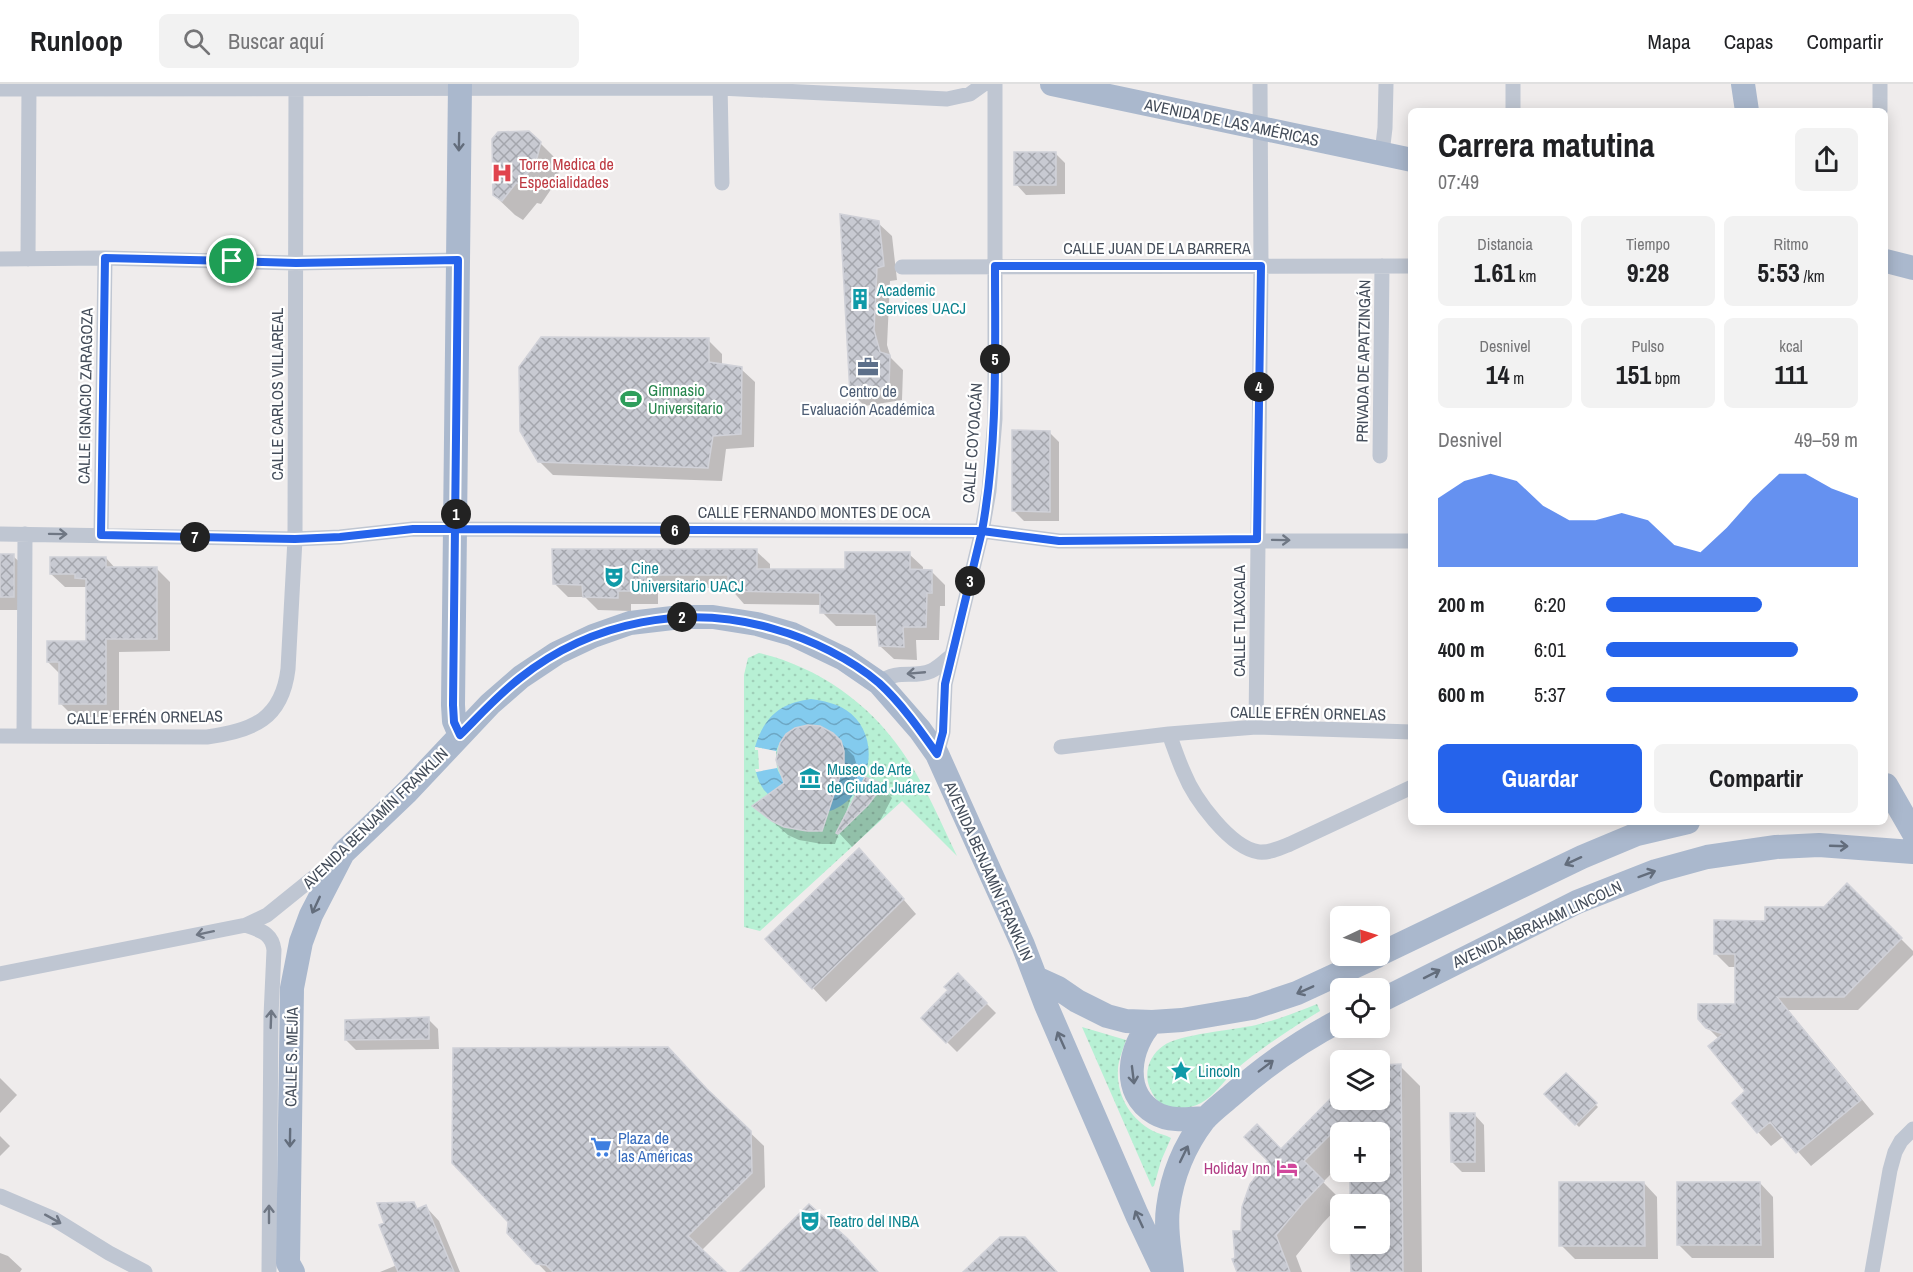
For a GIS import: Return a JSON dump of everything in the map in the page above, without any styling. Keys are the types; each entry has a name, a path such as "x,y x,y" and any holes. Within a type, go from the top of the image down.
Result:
{"main road":[{"name":"AVENIDA DE LAS AMÉRICAS","path":"1052,84 1408,159"},
{"path":"1743,84 1747,108"},
{"path":"460,86 453,705 454,722 460,735"},
{"path":"1888,262 1913,268"},
{"name":"AVENIDA BENJAMÍN FRANKLIN","path":"343,853 407,792 490,704 521,677 557,653 593,636 630,623 681,617 726,618 792,634 844,659 879,683 920,730 937,754 1023,945 1046,1005 1164,1272"},
{"path":"1888,789 1913,832"},
{"path":"1390,949 1582,857 1637,834 1675,825"},
{"name":"AVENIDA ABRAHAM LINCOLN","path":"1390,996 1577,902 1656,871 1707,857 1776,848 1819,845 1913,852"},
{"name":"CALLE S. MEJÍA","path":"284,1270 292,988 301,942 311,915 343,853"},
{"path":"1036,978 1059,988 1077,1001 1107,1016 1126,1021 1152,1022 1220,1014 1273,1002 1355,966"},
{"path":"1152,1022 1142,1033 1132,1060 1132,1077 1137,1095 1144,1105 1168,1118 1181,1120 1206,1118"},
{"path":"1172,1272 1167,1210 1172,1184 1188,1145 1206,1118 1264,1067 1310,1036 1330,1026"}],"street":[{"path":"0,89 29,87 720,86 947,99 970,94 984,84"},
{"name":"CALLE COYOACÁN","path":"937,754 943,732 945,684 982,531 989,491 995,419 995,84"},
{"name":"CALLE TLAXCALA","path":"1256,727 1261,266 1260,84"},
{"path":"1382,153 1386,84"},
{"path":"1513,84 1513,108"},
{"path":"1880,84 1880,108"},
{"path":"720,86 722,183"},
{"path":"28,259 29,87"},
{"name":"CALLE CARLOS VILLAREAL","path":"279,702 286,687 288,669 295,539 296,87"},
{"path":"0,259 105,258 296,263 458,260"},
{"name":"CALLE IGNACIO ZARAGOZA","path":"101,535 105,258"},
{"name":"PRIVADA DE APATZINGÁN","path":"1380,456 1382,266"},
{"name":"CALLE JUAN DE LA BARRERA","path":"902,267 1408,266"},
{"name":"CALLE FERNANDO MONTES DE OCA","path":"0,534 295,539 340,537 413,529 982,531 1059,541 1257,539 1408,541"},
{"path":"24,736 25,534"},
{"path":"879,683 891,675 925,673 933,670 951,656"},
{"name":"CALLE EFRÉN ORNELAS","path":"0,736 207,737 233,734 261,722 279,702"},
{"name":"CALLE EFRÉN ORNELAS","path":"1061,747 1169,734 1256,727 1408,732"},
{"path":"1169,734 1184,775 1198,798 1234,840 1245,848 1259,852 1271,851 1290,844 1408,789"},
{"name":"AVENIDA BENJAMÍN FRANKLIN","path":"0,974 246,925 273,911 343,853"},
{"path":"246,925 267,934 273,942 274,950 271,1016 284,1270"},
{"path":"1872,1272 1895,1152 1901,1141 1913,1130"},
{"path":"0,1196 54,1219 108,1253 146,1272"},
{"path":"108,1253 120,1272"}],"green space":[{"path":"759,653 801,667 820,677 839,688 873,716 901,750 917,775 957,856 902,801 760,931 744,927 744,675 748,658"},
{"path":"1317,1004 1320,1011 1255,1054 1201,1103 1184,1108 1166,1106 1157,1100 1152,1092 1147,1075 1149,1064 1163,1046 1194,1035 1264,1023"},
{"path":"1082,1027 1126,1040 1118,1068 1122,1097 1131,1113 1145,1126 1171,1138 1152,1187"}],"water":[{"path":"811,699 846,710 856,718 867,739 868,763 860,785 851,798 834,810 815,811 787,803 770,795 758,780 756,772 762,771 762,748 755,747 763,727 782,708","holes":["808,725 834,734 839,740 844,755 841,774 790,786 777,768 775,758 781,741 797,729"]}],"pier":[{"path":"755,747 776,751 777,768 756,772 755,769 759,769 758,750 755,750"}],"building":[{"path":"529,131 541,142 536,162 520,184 516,183 502,201 493,195 492,139 498,132"},
{"path":"1014,152 1056,152 1056,185 1014,185"},
{"name":"Academic Services UACJ","path":"840,214 879,221 884,266 877,268 874,330 880,352 890,355 889,386 850,394"},
{"name":"Gimnasio Universitario","path":"541,337 709,338 709,362 742,367 741,434 713,436 708,468 538,462 520,431 519,367"},
{"path":"1012,430 1050,431 1050,512 1012,511"},
{"path":"552,549 757,549 757,569 845,569 845,552 910,552 910,569 932,570 932,593 927,593 926,627 903,627 904,647 879,646 876,614 820,613 820,593 728,591 728,575 645,575 645,591 618,591 618,598 583,597 582,585 553,584"},
{"path":"0,554 14,554 14,597 0,597"},
{"path":"50,557 106,557 106,567 157,567 157,639 106,639 106,704 59,704 59,662 47,662 47,641 86,641 86,579 75,578 75,574 50,574"},
{"name":"Museo de Arte de Ciudad Juárez","path":"808,725 820,726 833,733 841,741 844,751 844,764 822,831 784,827 752,806 784,783 776,760 780,743 786,734 795,728"},
{"path":"865,777 880,783 875,796 838,834 836,833"},
{"path":"859,848 904,899 812,989 765,939"},
{"path":"1847,883 1902,938 1844,997 1777,997 1861,1100 1796,1153 1770,1122 1757,1133 1732,1103 1745,1091 1708,1046 1723,1034 1706,1028 1698,1019 1698,1004 1735,1004 1735,954 1714,954 1714,920 1765,921 1765,907 1824,907"},
{"path":"958,973 987,1003 946,1043 921,1018 948,990 944,987"},
{"path":"429,1017 429,1039 345,1040 345,1020"},
{"name":"Plaza de las Américas","path":"668,1047 751,1131 752,1173 688,1236 726,1272 553,1272 546,1265 536,1264 507,1233 508,1222 452,1163 453,1048"},
{"name":"Holiday Inn","path":"1401,1064 1403,1272 1351,1272 1350,1254 1390,1254 1390,1194 1350,1194 1350,1182 1390,1182 1390,1122 1330,1122 1330,1135 1304,1161 1324,1181 1276,1235 1290,1272 1237,1272 1232,1259 1235,1258 1233,1231 1241,1231 1242,1207 1250,1184 1268,1161 1244,1137 1257,1124 1281,1149 1330,1099 1330,1110 1390,1110 1390,1065"},
{"path":"1566,1073 1597,1103 1575,1125 1544,1094"},
{"path":"1450,1113 1475,1113 1475,1162 1451,1162"},
{"path":"1559,1182 1644,1182 1645,1246 1559,1246"},
{"path":"1677,1182 1760,1182 1761,1245 1677,1245"},
{"path":"414,1202 417,1209 426,1205 454,1272 398,1272 379,1225 384,1223 377,1203"},
{"name":"Teatro del INBA","path":"809,1204 848,1239 878,1272 740,1272"},
{"path":"1000,1237 1025,1237 1057,1272 963,1272"}],"place":[{"name":"Torre Medica de Especialidades","path":"502,173"},
{"name":"Academic Services UACJ","path":"860,299"},
{"name":"Centro de Evaluación Académica","path":"868,367"},
{"name":"Gimnasio Universitario","path":"631,399"},
{"name":"Cine Universitario UACJ","path":"614,577"},
{"name":"Museo de Arte de Ciudad Juárez","path":"810,778"},
{"name":"Lincoln","path":"1181,1071"},
{"name":"Plaza de las Américas","path":"601,1147"},
{"name":"Holiday Inn","path":"1287,1168"},
{"name":"Teatro del INBA","path":"810,1221"}],"route":[{"path":"232,261 105,258 101,535 295,539 340,537 413,529 456,529 982,531 989,491 995,419 995,266 1261,266 1257,539 1059,541 982,531 945,684 943,732 937,754 920,730 879,683 844,659 792,634 758,624 713,617 681,617 630,623 593,636 557,653 521,677 460,735 454,722 453,705 456,529 458,260 296,263 232,261"}]}
